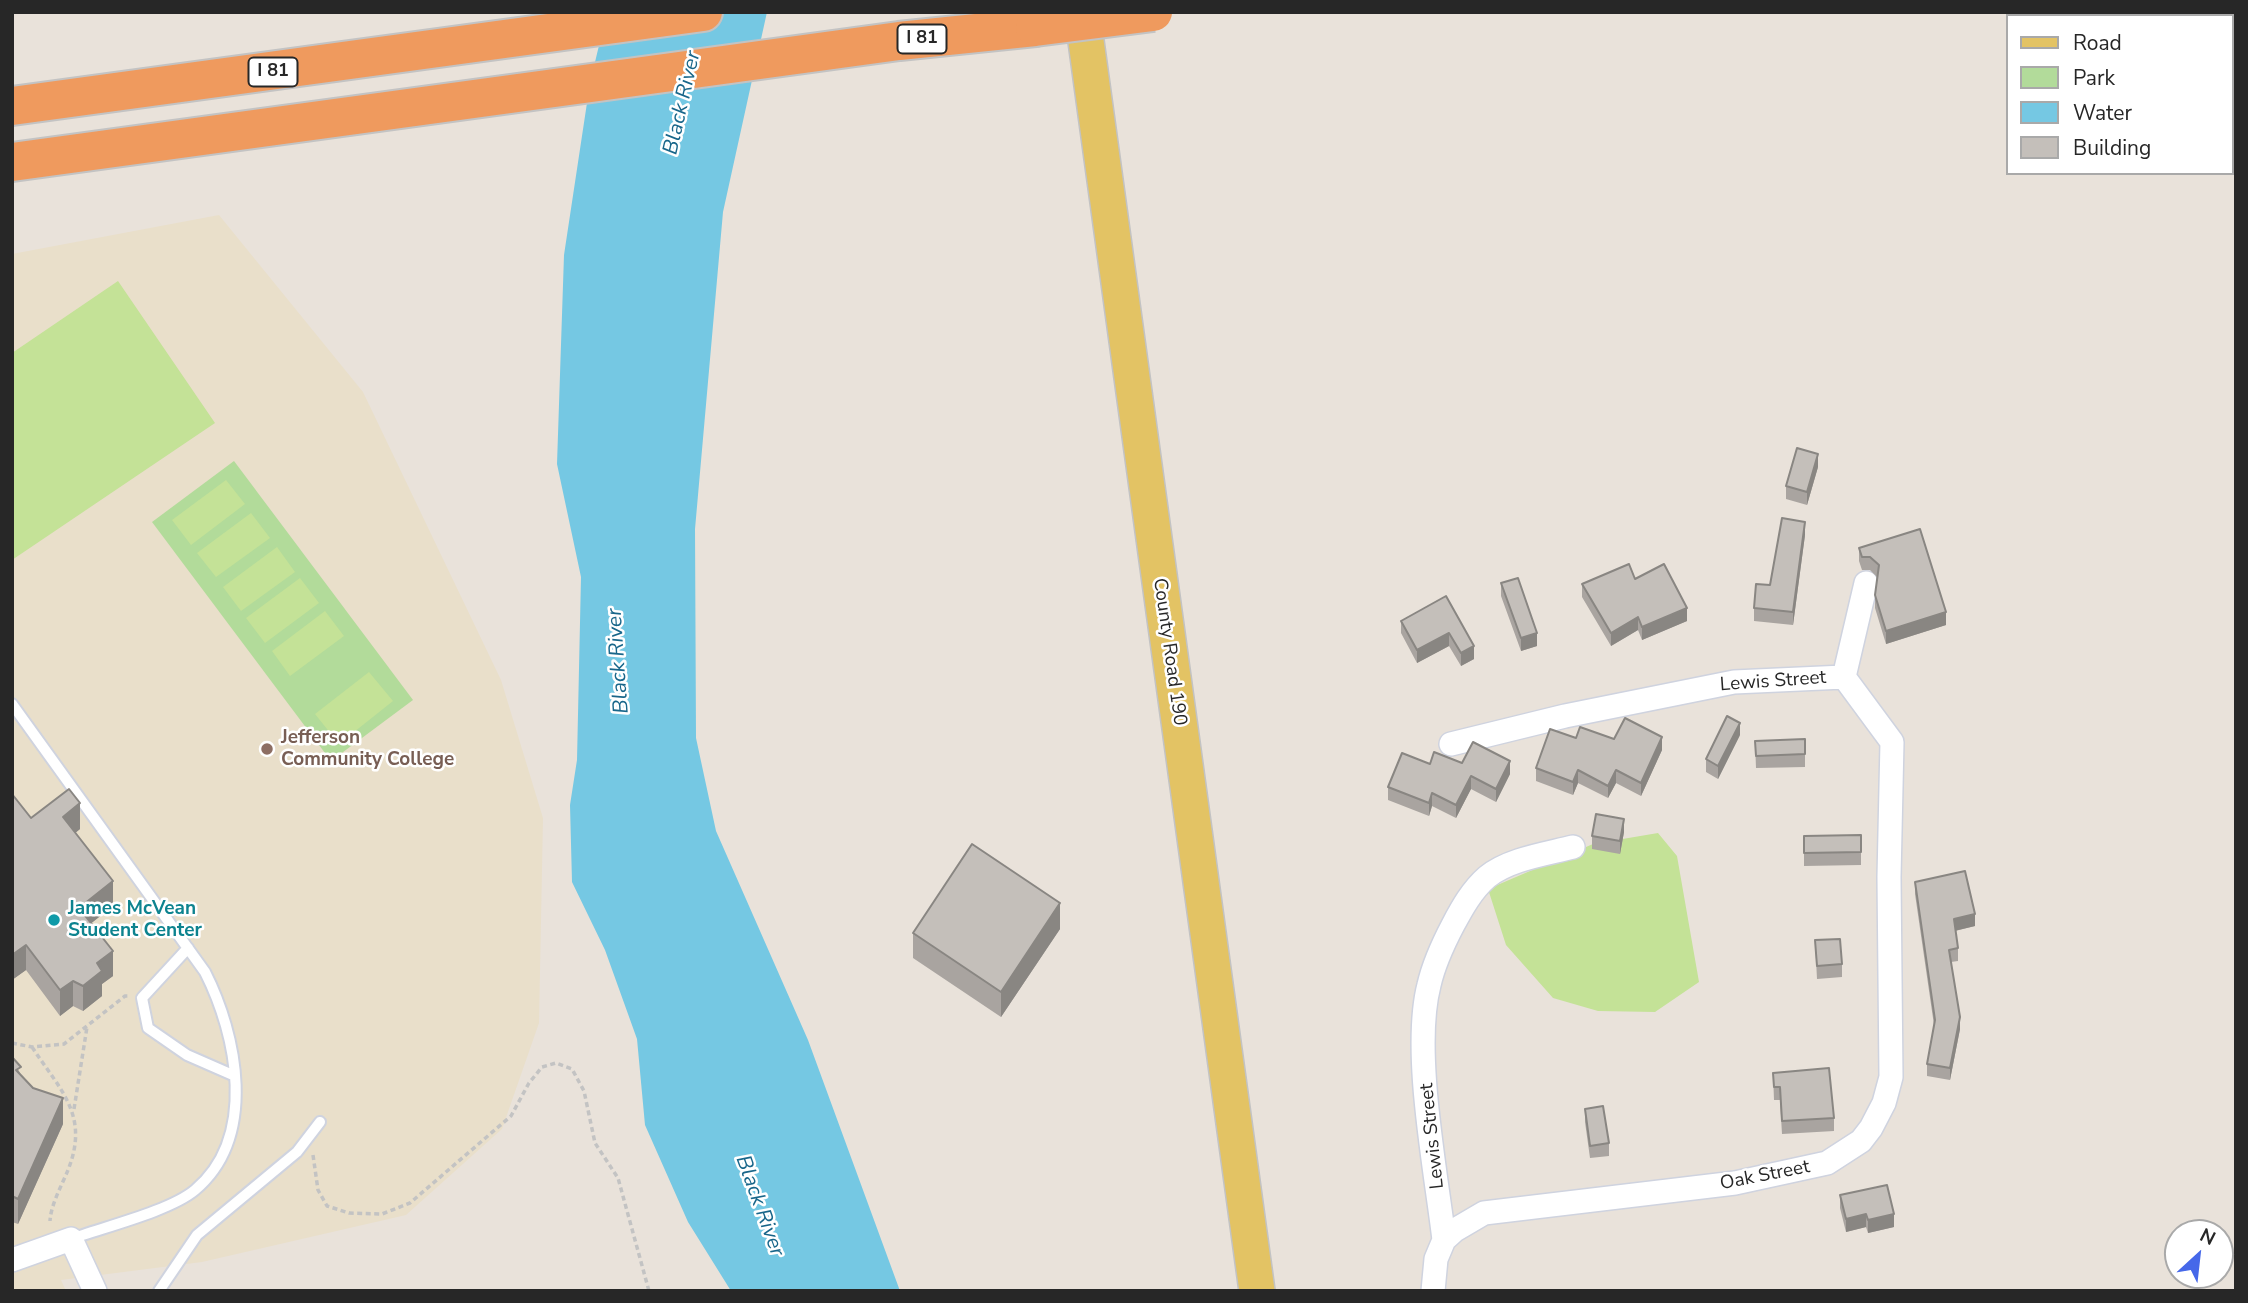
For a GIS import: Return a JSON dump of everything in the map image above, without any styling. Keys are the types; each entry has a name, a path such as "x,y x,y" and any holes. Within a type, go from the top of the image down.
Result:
{"highway":[{"name":"I 81","path":"12,106 703,12"},
{"name":"I 81","path":"12,162 808,53 1153,12"}],"main road":[{"name":"County Road 190","path":"1082,12 1257,1291"}],"street":[{"path":"1844,677 1866,583"},
{"name":"Lewis Street","path":"1451,744 1565,716 1734,682 1844,677 1892,742 1889,877"},
{"name":"Lewis Street","path":"1433,1291 1436,1259 1444,1240 1428,1109 1423,1035 1432,974 1441,949 1465,902 1488,877 1516,863 1573,847"},
{"name":"Oak Street","path":"1444,1240 1455,1230 1484,1213 1776,1176 1827,1163 1861,1141 1884,1103 1891,1077 1889,877"},
{"path":"12,1261 71,1239 95,1291"}],"lane":[{"path":"12,704 188,948 219,1000 234,1076 236,1119 229,1142 211,1174 194,1191 174,1202 71,1239"},
{"path":"188,948 142,998 148,1028 187,1055 234,1076"},
{"path":"159,1291 197,1235 298,1152 320,1122"}],"path":[{"path":"12,1043 32,1047 64,1044 125,996 142,998"},
{"path":"50,1221 72,1160 77,1135 74,1111 88,1026"},
{"path":"32,1047 74,1111"},
{"path":"310,1136 318,1190 327,1206 349,1213 382,1214 410,1203 511,1116 529,1083 542,1067 556,1063 572,1069 584,1091 595,1143 618,1178 649,1291"}],"shaded area":[{"name":"Jefferson Community College","path":"219,215 363,392 501,680 543,818 539,1023 502,1129 406,1215 202,1262 61,1280 66,1291 12,1291 12,254"}],"green space":[{"path":"118,281 215,423 12,560 12,353"},
{"path":"234,461 413,700 331,761 152,522"},
{"path":"226,480 245,504 191,545 172,520"},
{"path":"251,513 270,538 216,577 197,553"},
{"path":"277,547 295,572 241,611 223,587"},
{"path":"300,578 319,603 265,643 246,618"},
{"path":"325,611 344,636 290,676 272,651"},
{"path":"369,672 393,701 339,744 315,714"},
{"path":"1658,833 1677,856 1699,982 1655,1012 1598,1011 1553,998 1506,945 1488,889 1593,844"}],"water":[{"name":"Black River","path":"607,12 767,12 723,212 695,529 696,738 716,831 808,1040 900,1291 731,1291 688,1222 645,1125 637,1039 605,950 572,882 570,805 577,760 581,577 557,464 564,255 590,83"}],"building":[{"path":"1797,448 1818,454 1807,492 1786,486"},
{"path":"1782,518 1805,522 1793,612 1754,608 1756,584 1770,585"},
{"path":"1920,529 1946,612 1886,631 1875,595 1879,565 1870,557 1862,557 1859,548"},
{"path":"1629,564 1635,579 1664,564 1687,608 1642,627 1638,617 1611,633 1582,584"},
{"path":"1518,578 1537,633 1521,638 1501,583"},
{"path":"1446,596 1474,646 1461,653 1449,633 1417,650 1401,621"},
{"path":"1727,716 1740,723 1718,766 1706,759"},
{"path":"1625,718 1662,737 1641,783 1616,770 1608,786 1578,770 1573,782 1536,768 1550,729 1576,738 1580,727 1614,739"},
{"path":"1805,739 1805,754 1756,756 1755,741"},
{"path":"1473,742 1510,761 1496,789 1471,776 1456,805 1432,793 1429,803 1388,787 1402,753 1430,764 1434,752 1462,763"},
{"name":"James McVean Student Center","path":"69,789 80,803 63,817 113,881 79,908 113,951 97,963 102,971 83,986 73,981 60,990 26,945 12,955 12,794 31,818"},
{"path":"1596,814 1624,819 1620,841 1592,836"},
{"path":"1861,835 1861,852 1804,853 1804,836"},
{"path":"972,844 1060,903 1001,992 913,933"},
{"path":"1965,871 1975,914 1954,919 1958,948 1949,950 1960,1017 1950,1068 1927,1064 1935,1020 1915,882"},
{"path":"1840,939 1842,964 1817,966 1815,940"},
{"path":"12,1057 21,1067 16,1070 33,1088 63,1098 18,1199 12,1196"},
{"path":"1829,1068 1834,1118 1782,1121 1780,1087 1774,1087 1773,1073"},
{"path":"1603,1106 1609,1143 1590,1146 1585,1109"},
{"path":"1887,1185 1894,1214 1868,1220 1866,1214 1846,1219 1840,1195"}],"place":[{"name":"Jefferson Community College","path":"267,749"},
{"name":"James McVean Student Center","path":"54,920"}]}
